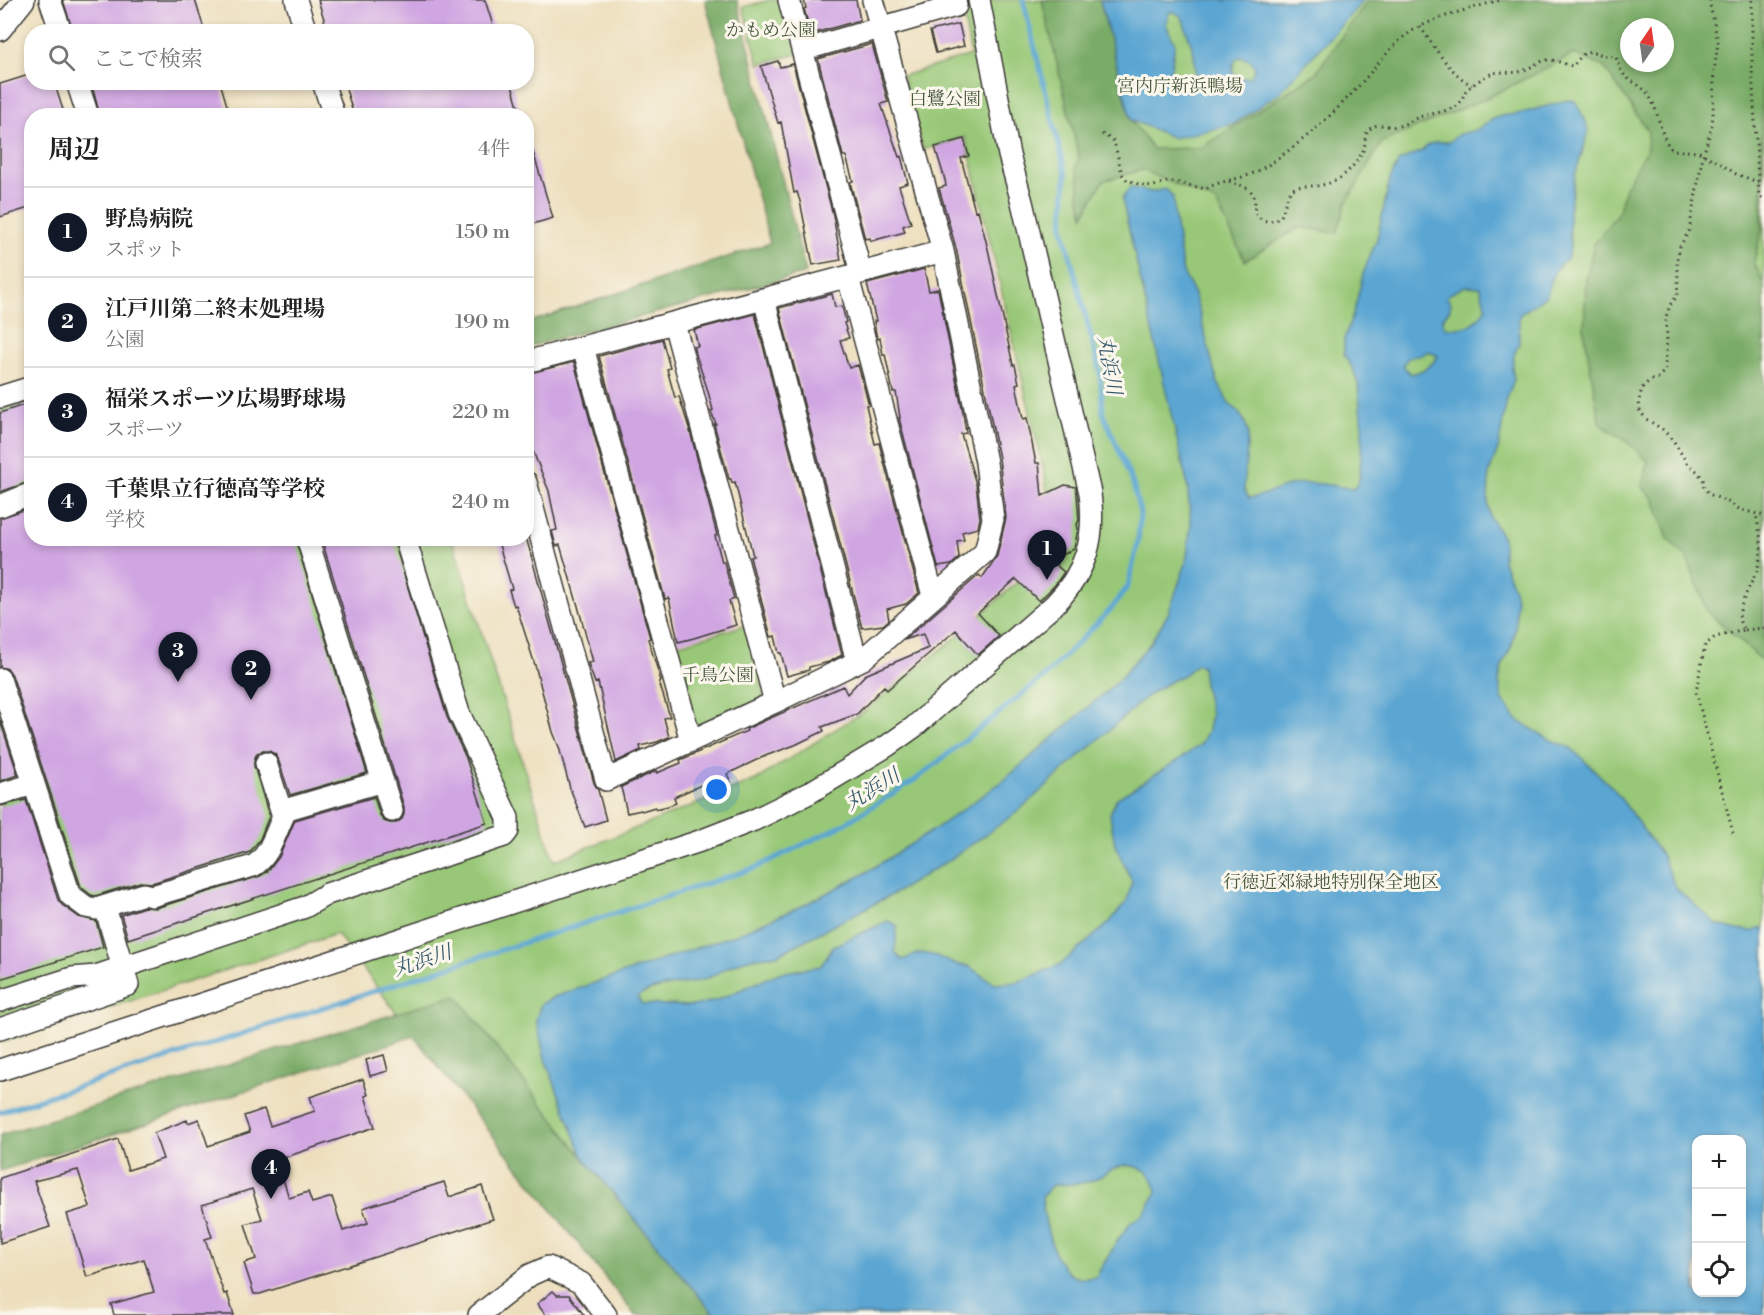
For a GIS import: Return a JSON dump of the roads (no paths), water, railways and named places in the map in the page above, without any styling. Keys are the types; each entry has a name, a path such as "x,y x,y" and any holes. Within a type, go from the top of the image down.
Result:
{"street":[{"path":"0,30 24,0"},
{"path":"50,0 58,24"},
{"path":"296,0 304,24"},
{"path":"789,0 803,50 854,275 933,596"},
{"path":"534,512 606,780 863,659 985,552 993,519 986,462 943,251 873,0"},
{"path":"803,50 956,6 955,0"},
{"path":"0,1070 700,841 754,820 834,779 914,727 1054,605 1067,591 1080,571 1088,551 1093,525 1090,493 1009,154 979,0"},
{"path":"80,90 85,108"},
{"path":"326,90 331,108"},
{"path":"534,360 943,251"},
{"path":"764,299 857,662"},
{"path":"674,323 775,702"},
{"path":"583,347 691,741"},
{"path":"0,397 24,390"},
{"path":"0,506 24,497"},
{"path":"310,546 392,811"},
{"path":"0,1001 72,978 96,976 305,907 327,894 504,836 508,831 508,818 459,713 407,546"},
{"path":"0,679 69,895 87,907 96,909 144,894 152,896 261,862 283,817 266,763"},
{"path":"281,811 383,781"},
{"path":"0,794 34,784"},
{"path":"0,1029 128,985 105,907"},
{"path":"479,1315 530,1275 549,1267 581,1282 606,1315"}],"water":[{"path":"1100,0 1364,0 1279,93 1234,124 1174,138 1131,120","holes":["1173,11 1182,17 1194,53 1196,78 1189,83 1173,83 1169,78 1175,44 1166,24 1169,13","1242,57 1252,62 1255,68 1251,77 1240,78 1233,73 1234,63"]},
{"path":"1568,100 1575,101 1586,122 1588,133 1575,175 1569,210 1570,249 1567,259 1554,273 1547,295 1521,313 1519,343 1512,369 1514,379 1507,399 1498,449 1489,473 1490,517 1503,538 1503,561 1516,600 1516,623 1512,645 1502,666 1499,682 1502,699 1517,720 1549,739 1571,748 1614,789 1662,856 1676,888 1704,913 1718,925 1737,930 1753,931 1764,927 1764,1315 715,1315 583,1157 545,1059 536,1019 541,1004 554,997 734,935 800,907 862,875 935,829 1003,781 1117,682 1151,642 1168,614 1186,563 1191,524 1187,483 1122,199 1130,187 1151,192 1166,189 1173,197 1183,273 1198,307 1217,381 1229,404 1244,420 1248,432 1244,489 1249,498 1303,483 1354,489 1359,481 1362,428 1358,384 1353,369 1344,355 1344,339 1354,312 1363,274 1377,239 1390,179 1399,161 1422,151 1428,145 1449,142 1459,134 1476,130 1501,116 1522,113","holes":["1465,286 1480,287 1486,308 1474,323 1459,328 1446,328 1442,319 1450,309 1448,295","1429,351 1438,356 1426,368 1410,374 1403,365 1409,357 1419,356","1197,664 1202,666 1211,715 1208,730 1201,744 1116,799 1110,814 1115,845 1132,881 1127,901 1109,923 1061,964 1018,982 995,984 968,966 954,964 934,955 919,953 902,960 895,952 897,925 888,921 833,946 821,966 779,973 717,1000 693,1006 642,1004 637,997 653,989 705,979 744,960 777,955 897,892 949,860 1016,813 1145,698 1185,674","1125,1165 1138,1167 1147,1172 1157,1192 1143,1215 1131,1222 1118,1240 1096,1277 1073,1276 1054,1252 1042,1197 1052,1185 1086,1182"]}],"waterway":[{"name":"丸浜川","path":"0,1112 755,868 839,827 918,778 1046,675 1112,608 1128,586 1138,542 1140,513 1133,484 1103,413 1100,372 1063,228 1066,174 1023,0"}],"place":[{"name":"野鳥病院","path":"1047,580"},
{"name":"福栄スポーツ広場野球場","path":"178,682"},
{"name":"江戸川第二終末処理場","path":"251,700"},
{"name":"千葉県立行徳高等学校","path":"271,1199"}],"park label":[{"name":"かもめ公園","path":"771,30"},
{"name":"宮内庁新浜鴨場","path":"1180,86"},
{"name":"白鷺公園","path":"945,99"},
{"name":"千鳥公園","path":"718,675"},
{"name":"行徳近郊緑地特別保全地区","path":"1331,882"}]}
